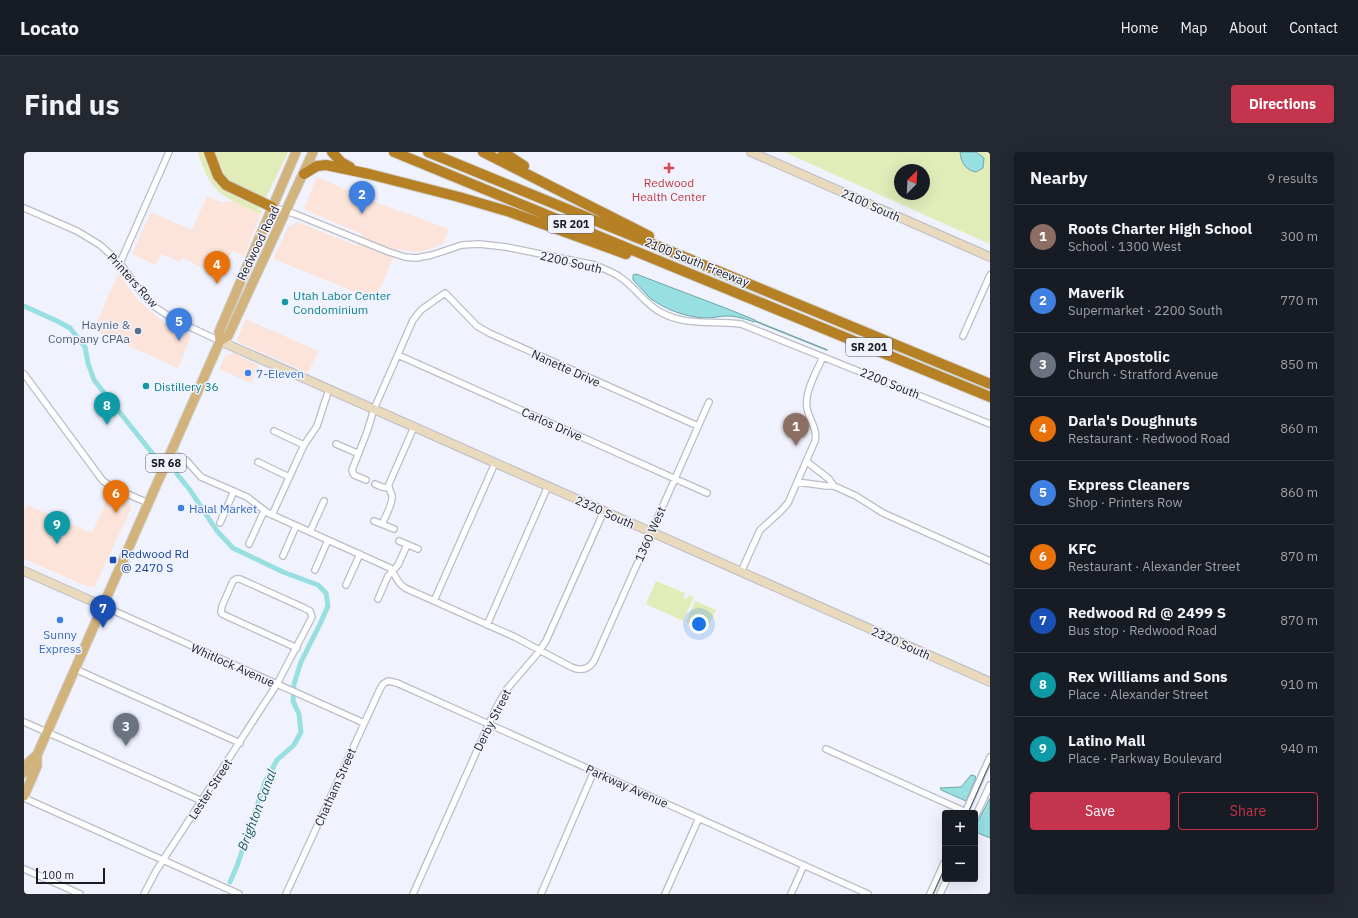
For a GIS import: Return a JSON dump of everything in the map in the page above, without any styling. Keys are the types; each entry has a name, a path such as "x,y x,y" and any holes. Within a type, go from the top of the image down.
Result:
{"highway":[{"path":"209,152 218,176 226,186 272,207"},
{"path":"332,152 336,158 345,165 369,174"},
{"name":"2100 South Freeway","path":"394,152 990,398"},
{"name":"2100 South Freeway","path":"428,152 990,384"},
{"path":"483,152 644,233 689,259"},
{"path":"503,152 568,194"},
{"path":"304,174 315,167 322,165 369,174 466,199 510,212 720,290 748,297"}],"main road":[{"name":"Redwood Road","path":"24,773 29,762 37,755 171,453 220,341 219,332 296,152"},
{"name":"Redwood Road","path":"220,341 228,336 313,152"},
{"name":"Redwood Road","path":"24,797 37,766 37,755"}],"street":[{"path":"120,263 169,152"},
{"name":"2100 South","path":"751,152 990,257"},
{"name":"2200 South","path":"272,207 287,211 405,257 423,257 462,245 479,244 506,247 595,265 608,270 621,278 658,311 680,321 727,322 741,324 990,424"},
{"name":"Printers Row","path":"24,208 87,237 100,245 120,263 141,292 159,310 175,320 220,341"},
{"path":"963,336 990,275"},
{"name":"Nanette Drive","path":"398,355 413,320 421,310 445,293 477,326 489,333 698,426"},
{"name":"2320 South","path":"220,341 990,682"},
{"path":"366,480 356,476 352,472 352,467 367,432 374,409 398,355"},
{"name":"Carlos Drive","path":"398,355 707,492"},
{"path":"741,572 760,530 784,508 792,495 816,436 807,408 807,398 823,356"},
{"path":"24,374 103,481 116,489 148,503"},
{"path":"272,515 304,445 317,426 329,389"},
{"name":"1360 West","path":"539,650 575,669 580,670 590,666 594,661 708,402"},
{"path":"382,524 392,500 389,488 414,427"},
{"path":"274,431 304,445"},
{"path":"336,444 358,454"},
{"path":"171,453 186,460 209,480 251,499 264,511 389,567 393,571 397,580 405,588 515,637 539,650"},
{"path":"258,462 289,477"},
{"path":"806,462 829,480 834,486"},
{"path":"434,601 495,463"},
{"path":"797,482 834,486 856,496 883,513 990,561"},
{"path":"375,484 389,488"},
{"path":"487,625 548,486"},
{"path":"220,523 234,491"},
{"path":"310,532 324,501"},
{"path":"249,544 264,511"},
{"name":"Derby Street","path":"414,894 488,724 507,689 539,650 548,636 604,511"},
{"path":"374,520 394,529"},
{"path":"283,556 296,526"},
{"path":"315,570 328,540"},
{"path":"399,541 418,549"},
{"path":"378,599 390,574 398,565 407,545"},
{"path":"346,585 360,554"},
{"path":"24,571 103,606"},
{"name":"Lester Street","path":"144,894 163,860 277,684 297,648 311,619 311,613 302,607 240,580 233,581 222,606 221,612 225,616 297,648"},
{"name":"Whitlock Avenue","path":"103,606 364,723"},
{"path":"75,670 240,743"},
{"name":"Parkway Avenue","path":"386,681 397,683 868,894"},
{"name":"Chatham Street","path":"286,894 381,686 386,681"},
{"path":"24,722 202,801"},
{"path":"826,749 962,810"},
{"path":"967,810 990,757"},
{"path":"541,894 594,771"},
{"path":"978,811 990,785"},
{"path":"24,797 239,894"},
{"path":"665,894 699,818"},
{"path":"791,894 804,865"},
{"path":"930,894 942,868"},
{"path":"24,869 80,894"},
{"path":"940,894 946,882"}],"shaded area":[{"path":"317,177 375,202 449,229 443,244 424,251 414,252 397,249 375,300 273,259 288,227 298,222 358,246 362,234 305,210 304,207"},
{"path":"207,196 221,202 233,201 261,214 244,256 232,251 220,276 182,258 180,262 161,254 156,265 132,254 151,212 192,230"},
{"path":"118,273 136,298 165,324 191,336 178,368 99,333 100,329 95,327"},
{"path":"246,319 318,351 308,373 238,342 237,339"},
{"name":"7-Eleven","path":"233,353 259,365 251,383 219,369 225,356"},
{"path":"109,495 132,506 95,586 89,587 24,559 24,511 27,505 92,533"}],"green space":[{"path":"198,152 205,152 213,176 227,192 259,207 258,209 262,211 261,214 228,198 213,186"},
{"path":"211,152 288,152 265,200 225,181"},
{"path":"784,152 990,152 990,244"},
{"path":"656,581 685,593 683,598 687,599 688,595 694,597 683,621 646,604"},
{"path":"695,601 716,610 706,631 686,622"}],"water":[{"path":"960,152 976,152 984,158 983,168 976,172 966,167 961,159"},
{"path":"636,274 755,320 754,322 730,316 708,318 698,317 676,312 650,298 633,280 633,275"},
{"path":"971,775 975,776 976,778 966,801 941,790 940,788 961,787"},
{"path":"990,798 990,838 978,833 978,821"}],"waterway":[{"name":"Brighton Canal","path":"24,306 70,328 85,347 88,363 94,380 156,458"},
{"path":"755,321 827,350"},
{"name":"Brighton Canal","path":"177,474 190,490 217,531 233,548 283,572 318,585 326,593 328,606 301,662 294,684 293,701 299,714 301,732 294,745 277,760 265,782 237,866 230,882"}],"tram line":[{"path":"969,810 990,763"},
{"path":"933,894 942,874"}],"place":[{"name":"Redwood Health Center","path":"669,168"},
{"name":"Maverik","path":"362,214"},
{"name":"Darla's Doughnuts","path":"217,284"},
{"name":"Utah Labor Center Condominium","path":"285,302"},
{"name":"Haynie & Company CPAa","path":"138,331"},
{"name":"Express Cleaners","path":"179,341"},
{"name":"7-Eleven","path":"248,373"},
{"name":"Distillery 36","path":"146,386"},
{"name":"Rex Williams and Sons","path":"107,425"},
{"name":"Roots Charter High School","path":"796,446"},
{"name":"Halal Market","path":"181,508"},
{"name":"KFC","path":"116,513"},
{"name":"Latino Mall","path":"57,544"},
{"name":"Redwood Rd @ 2470 S","path":"113,560"},
{"name":"Sunny Express","path":"60,620"},
{"name":"Redwood Rd @ 2499 S","path":"103,628"},
{"name":"First Apostolic","path":"126,746"}]}
